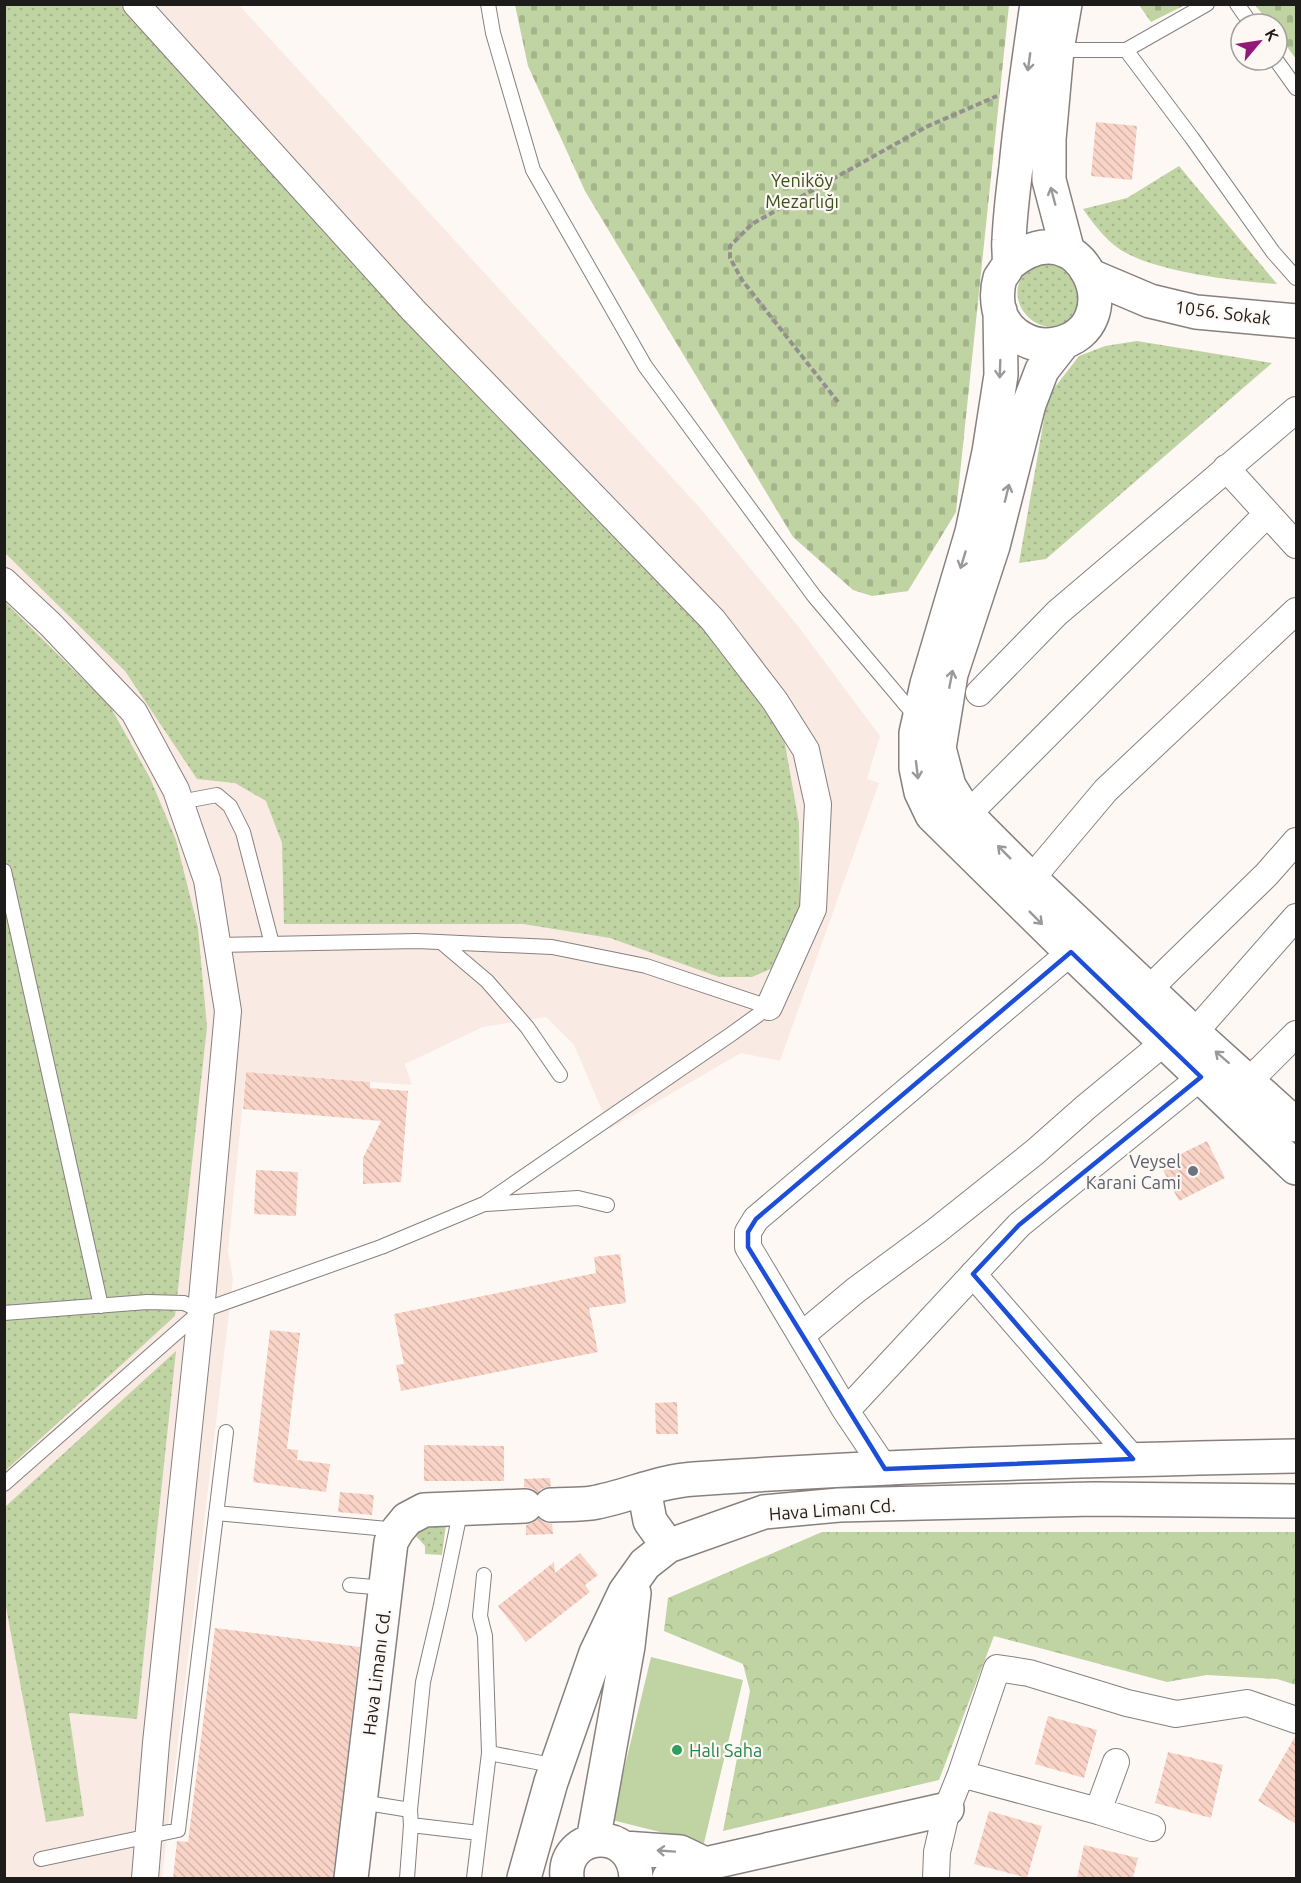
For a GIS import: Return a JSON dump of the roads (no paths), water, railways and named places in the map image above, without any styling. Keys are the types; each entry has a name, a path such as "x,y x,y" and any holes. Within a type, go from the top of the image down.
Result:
{"street":[{"path":"136,4 412,310 714,620 775,701 806,750 818,804 813,909 769,1007"},
{"path":"1009,264 1009,240 1024,95 1037,4"},
{"path":"1065,4 1048,139 1049,180 1068,252"},
{"path":"999,311 1007,325 1018,336 1033,344 1048,345 1064,342 1078,334 1088,322 1093,292 1082,262 1068,252 1053,248 1036,248 1021,254 1009,264 1000,278 997,295 1000,375 972,532 927,684 916,733 915,768 921,792 932,815 1071,952 1180,1037 1249,1081 1296,1125"},
{"name":"1056. Sokak","path":"1093,292 1150,301 1196,312 1296,321"},
{"path":"1064,342 1042,370 1029,404 993,546 951,674 939,748 949,786 967,815 1031,879 1149,989 1180,1037 1201,1077 1296,1168"},
{"path":"979,693 1057,613 1296,410"},
{"path":"1226,468 1296,545"},
{"path":"967,815 1267,514"},
{"path":"4,580 51,625 134,712 176,790 207,880 228,1011 201,1311 156,1743 145,1878"},
{"path":"1031,879 1106,790 1296,611"},
{"path":"1149,989 1267,874 1296,841"},
{"path":"802,1335 856,1290 936,1231 1035,1152 1086,1107 1180,1037 1296,917"},
{"path":"885,1469 846,1411 748,1247 748,1232 756,1219 1071,952"},
{"path":"1249,1081 1296,1034"},
{"path":"846,1411 1019,1225 1201,1077"},
{"path":"973,1274 1133,1459"},
{"name":"Hava Limanı Cd.","path":"351,1878 392,1542 407,1519 424,1510 591,1503 688,1479 794,1472 1133,1459 1296,1456"},
{"path":"644,1489 650,1521 668,1546"},
{"name":"Hava Limanı Cd.","path":"524,1878 557,1766 596,1653 625,1592 645,1564 668,1546 764,1512 839,1505 1094,1499 1296,1501"},
{"path":"608,1844 636,1576"},
{"path":"936,1878 937,1852 947,1809 997,1668 1029,1672 1127,1703 1176,1714 1247,1703 1296,1720"},
{"path":"1098,1811 1116,1762"},
{"path":"961,1774 1152,1828"},
{"path":"669,1878 681,1875 705,1863 947,1809"},
{"path":"608,1844 631,1857 636,1878"},
{"path":"567,1878 568,1861 582,1845 608,1844 680,1852 705,1863"}],"lane":[{"path":"489,4 493,33 533,170 645,366 814,596 919,720"},
{"path":"1058,50 1126,50 1207,4"},
{"path":"1126,50 1273,252 1296,278"},
{"path":"1285,72 1296,88"},
{"path":"180,802 217,795 230,806 243,832 272,944"},
{"path":"4,871 7,894 101,1306"},
{"path":"218,945 417,941 552,947 646,966 769,1007"},
{"path":"441,942 487,981 527,1027 560,1075"},
{"path":"4,1484 201,1311 381,1247 484,1204 769,1007"},
{"path":"484,1204 578,1198 607,1205"},
{"path":"4,1313 147,1302 184,1303 201,1311"},
{"path":"41,1859 178,1830 226,1432"},
{"path":"408,1878 410,1810 423,1682 461,1508"},
{"path":"216,1513 398,1530"},
{"path":"474,1878 489,1753 485,1636 480,1616 484,1575"},
{"path":"350,1585 386,1588"},
{"path":"489,1753 557,1766"},
{"path":"361,1802 410,1810"},
{"path":"411,1825 479,1833"}],"place":[{"name":"Veysel Karani Cami","path":"1193,1171"},
{"name":"Halı Saha","path":"677,1750"}],"park label":[{"name":"Yeniköy Mezarlığı","path":"802,190"}]}
